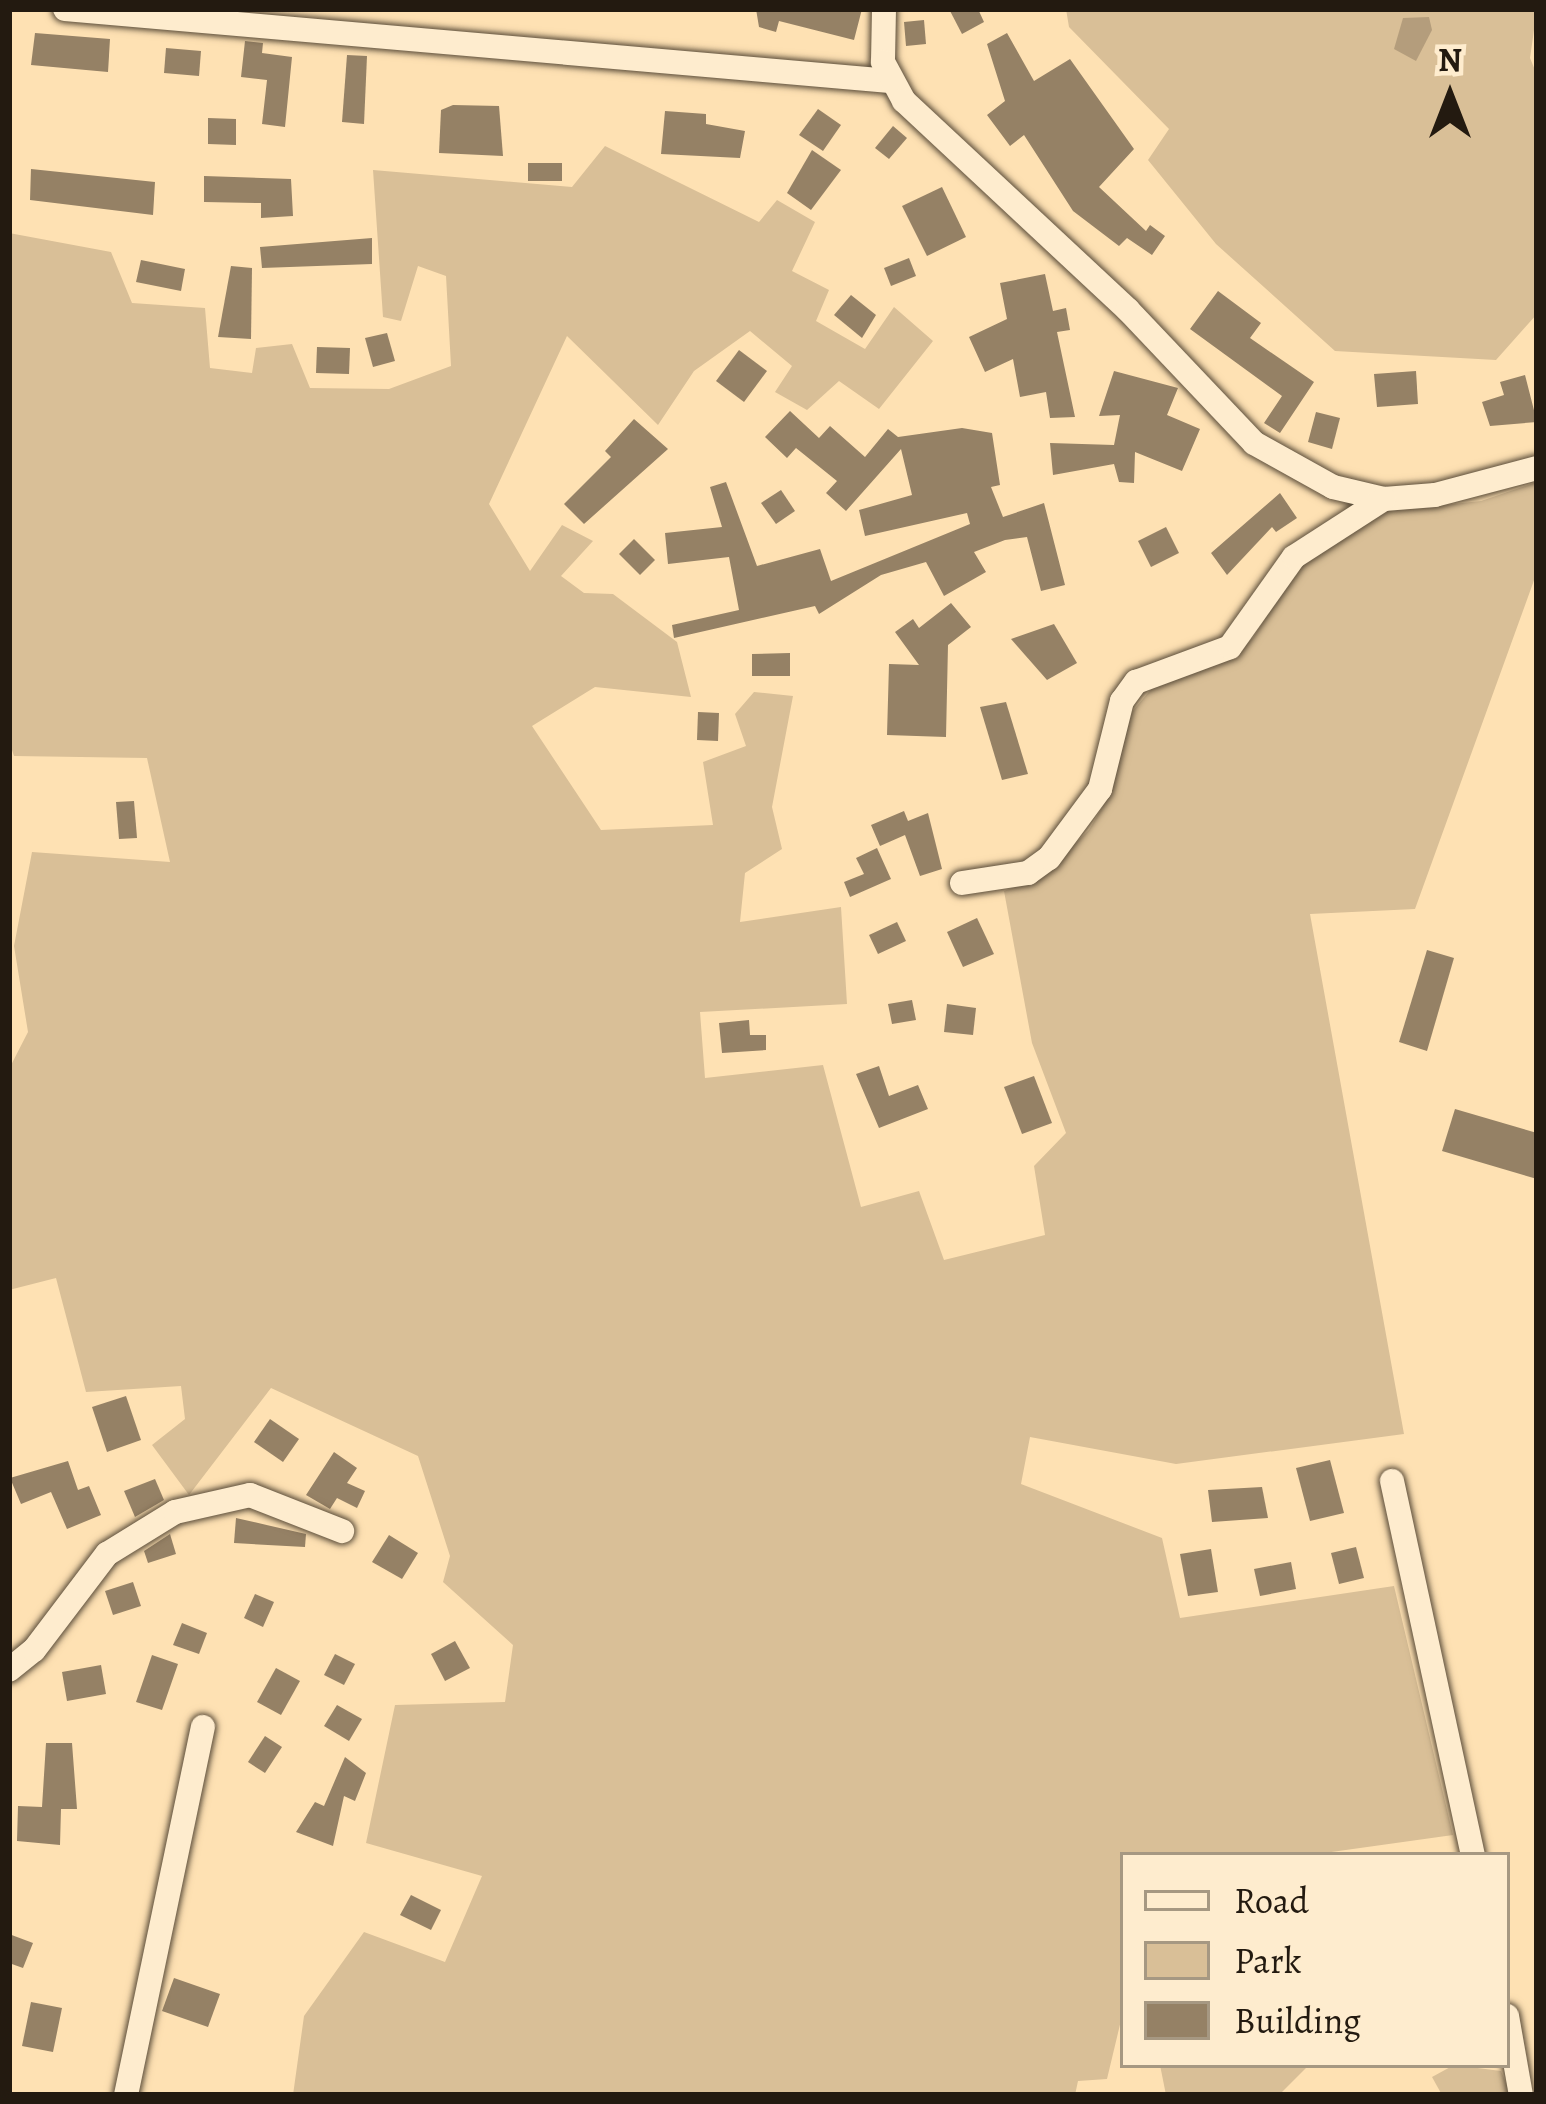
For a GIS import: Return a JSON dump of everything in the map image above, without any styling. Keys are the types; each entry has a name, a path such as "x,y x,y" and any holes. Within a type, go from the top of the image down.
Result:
{"street":[{"path":"65,9 890,82 1254,443 1333,487 1384,499 1488,484 1537,468"},
{"path":"884,9 890,82"},
{"path":"962,883 1028,874 1049,858 1092,805 1122,701 1136,682 1230,647 1294,557 1384,499"},
{"path":"1392,1481 1472,1852"},
{"path":"9,1670 106,1554 176,1512 250,1495 342,1531"},
{"path":"127,2095 203,1727"},
{"path":"1510,2033 1521,2095"}],"green space":[{"path":"1066,9 1537,9 1530,58 1537,75 1537,314 1496,360 1335,351 1216,244 1148,160 1169,129 1069,27"},
{"path":"605,146 759,222 777,200 815,222 792,271 829,290 816,321 865,349 894,307 933,341 879,409 839,381 807,410 775,392 792,366 750,331 694,371 658,425 567,336 489,504 530,571 562,525 593,541 561,576 584,593 613,594 677,642 691,697 595,687 532,726 601,830 713,825 703,762 746,746 735,714 754,692 793,696 772,807 782,849 745,873 740,922 841,907 847,1004 700,1012 705,1078 823,1065 861,1207 919,1191 944,1260 1045,1235 1034,1166 1066,1133 1032,1043 1004,891 1041,877 1089,830 1110,794 1132,712 1153,687 1226,661 1253,638 1298,565 1388,511 1481,501 1537,482 1537,572 1415,909 1310,914 1404,1434 1176,1464 1030,1437 1021,1484 1162,1538 1180,1618 1394,1586 1453,1835 1331,1852 1120,1852 1120,2025 1107,2079 1078,2081 1075,2095 293,2095 304,2016 364,1932 445,1962 482,1876 366,1843 395,1705 505,1702 513,1645 443,1582 450,1556 418,1456 271,1388 189,1495 152,1445 185,1419 181,1386 86,1392 56,1278 9,1290 9,1069 28,1032 14,946 32,852 170,862 147,758 14,756 9,741 9,233 111,252 132,303 205,308 210,368 252,373 256,348 292,344 310,388 389,389 451,366 446,276 418,266 401,321 383,317 373,170 572,187"},
{"path":"1161,2068 1306,2068 1279,2095 1166,2095"},
{"path":"1448,2068 1501,2071 1511,2095 1442,2095 1432,2077"}],"shaded area":[{"path":"1429,17 1432,30 1416,61 1394,49 1403,18"}],"building":[{"path":"756,9 862,9 854,40 779,21 776,32 759,27"},
{"path":"949,9 978,9 984,22 962,34"},
{"path":"924,20 926,44 906,46 904,22"},
{"path":"35,33 110,39 108,72 31,65"},
{"path":"1007,33 1034,81 1070,59 1134,149 1099,187 1146,231 1150,225 1165,236 1152,255 1127,238 1119,246 1073,211 1024,135 1010,146 987,115 1005,101 987,44"},
{"path":"245,41 263,43 262,53 292,57 285,127 262,124 267,80 241,77"},
{"path":"166,48 201,51 199,76 164,73"},
{"path":"347,55 367,56 364,124 342,122"},
{"path":"453,105 499,106 503,156 439,153 441,110"},
{"path":"818,109 841,125 823,151 799,135"},
{"path":"665,111 706,114 706,124 745,131 740,158 661,154"},
{"path":"208,118 236,119 236,145 208,144"},
{"path":"893,126 907,138 889,159 875,148"},
{"path":"812,150 841,170 811,210 787,193"},
{"path":"528,163 562,163 562,181 528,181"},
{"path":"31,169 155,182 153,215 30,200"},
{"path":"204,176 291,179 293,216 261,218 261,203 204,202"},
{"path":"942,187 966,237 927,256 902,206"},
{"path":"372,238 372,264 262,268 260,247"},
{"path":"909,258 916,276 891,286 884,268"},
{"path":"141,260 185,269 181,291 136,282"},
{"path":"231,266 252,268 251,339 218,337"},
{"path":"1045,274 1053,311 1066,308 1070,330 1057,332 1075,417 1050,418 1046,392 1020,397 1013,359 985,372 969,337 1007,319 1000,283"},
{"path":"1218,291 1261,323 1250,338 1314,382 1280,433 1264,423 1282,396 1190,329"},
{"path":"851,295 876,315 862,338 834,315"},
{"path":"387,333 395,361 373,367 365,338"},
{"path":"317,347 350,348 349,374 316,373"},
{"path":"739,350 767,371 744,402 716,381"},
{"path":"1114,371 1178,388 1167,415 1200,429 1182,471 1135,452 1134,483 1119,482 1114,464 1053,475 1050,443 1114,445 1120,415 1099,416"},
{"path":"1416,371 1418,404 1377,407 1374,374"},
{"path":"1525,375 1537,422 1490,426 1482,402 1504,395 1500,382"},
{"path":"790,411 819,438 830,426 865,457 888,429 898,437 962,428 992,433 1000,485 991,487 1003,517 1044,503 1065,585 1041,591 1027,537 974,552 986,572 944,596 926,562 881,575 819,614 815,606 674,638 672,625 739,610 729,557 668,564 665,533 722,527 710,487 726,482 757,566 820,549 831,581 970,524 967,513 865,536 859,510 912,495 901,449 846,511 826,493 837,481 796,448 787,458 765,437"},
{"path":"1316,412 1340,418 1332,449 1308,442"},
{"path":"634,419 668,449 584,524 564,504 611,457 605,451"},
{"path":"781,490 795,511 776,524 761,503"},
{"path":"1280,493 1297,518 1276,532 1272,527 1227,575 1211,553"},
{"path":"1166,527 1179,553 1151,567 1138,541"},
{"path":"634,539 655,560 640,575 619,554"},
{"path":"951,603 971,627 948,645 946,737 887,735 889,664 919,665 895,632 913,619 919,628"},
{"path":"1054,624 1077,663 1047,680 1011,639"},
{"path":"790,653 790,676 752,676 752,654"},
{"path":"1006,702 1028,774 1002,780 980,707"},
{"path":"698,712 719,713 718,741 697,740"},
{"path":"134,801 137,838 119,839 116,802"},
{"path":"904,811 908,821 928,813 942,869 920,876 905,835 880,846 871,825"},
{"path":"877,848 891,879 850,897 844,882 864,874 856,858"},
{"path":"977,918 994,954 963,967 947,932"},
{"path":"897,922 906,941 878,954 869,935"},
{"path":"1427,950 1454,958 1427,1051 1399,1042"},
{"path":"912,1000 916,1020 892,1024 888,1004"},
{"path":"947,1004 976,1008 973,1035 944,1032"},
{"path":"749,1020 750,1035 766,1035 766,1050 722,1053 719,1023"},
{"path":"879,1066 889,1096 918,1085 928,1109 879,1128 856,1074"},
{"path":"1034,1076 1052,1123 1022,1134 1004,1087"},
{"path":"1455,1109 1537,1133 1537,1179 1442,1151"},
{"path":"126,1396 141,1440 107,1452 92,1407"},
{"path":"270,1419 299,1439 283,1462 254,1442"},
{"path":"334,1452 357,1468 347,1483 365,1491 357,1508 337,1498 330,1509 306,1495"},
{"path":"1330,1460 1344,1513 1310,1521 1296,1468"},
{"path":"68,1461 78,1490 89,1486 101,1515 67,1529 51,1492 21,1504 10,1478"},
{"path":"155,1479 164,1500 135,1517 124,1491"},
{"path":"1262,1487 1268,1518 1212,1522 1208,1490"},
{"path":"236,1518 306,1534 305,1547 234,1543"},
{"path":"170,1534 176,1554 148,1563 144,1551"},
{"path":"389,1535 418,1553 402,1579 372,1562"},
{"path":"1356,1547 1364,1578 1339,1584 1331,1553"},
{"path":"1211,1549 1218,1592 1188,1596 1180,1554"},
{"path":"1291,1562 1296,1589 1260,1596 1254,1569"},
{"path":"133,1582 141,1606 113,1615 105,1591"},
{"path":"255,1594 274,1602 263,1627 244,1618"},
{"path":"182,1623 207,1633 199,1654 173,1645"},
{"path":"455,1641 470,1668 445,1681 431,1654"},
{"path":"335,1654 355,1664 344,1685 324,1675"},
{"path":"152,1655 178,1664 162,1710 136,1702"},
{"path":"101,1665 106,1694 67,1701 62,1672"},
{"path":"276,1668 300,1681 281,1715 257,1702"},
{"path":"337,1705 362,1719 349,1741 324,1726"},
{"path":"265,1736 282,1747 265,1773 248,1762"},
{"path":"46,1743 72,1743 77,1809 61,1809 60,1845 17,1841 18,1806 42,1807"},
{"path":"345,1757 366,1773 355,1801 344,1796 333,1846 296,1832 315,1802 324,1806"},
{"path":"411,1895 441,1910 431,1930 400,1915"},
{"path":"9,1934 33,1943 23,1968 9,1963"},
{"path":"174,1978 220,1994 208,2027 162,2011"},
{"path":"31,2002 62,2008 53,2052 22,2046"}]}
